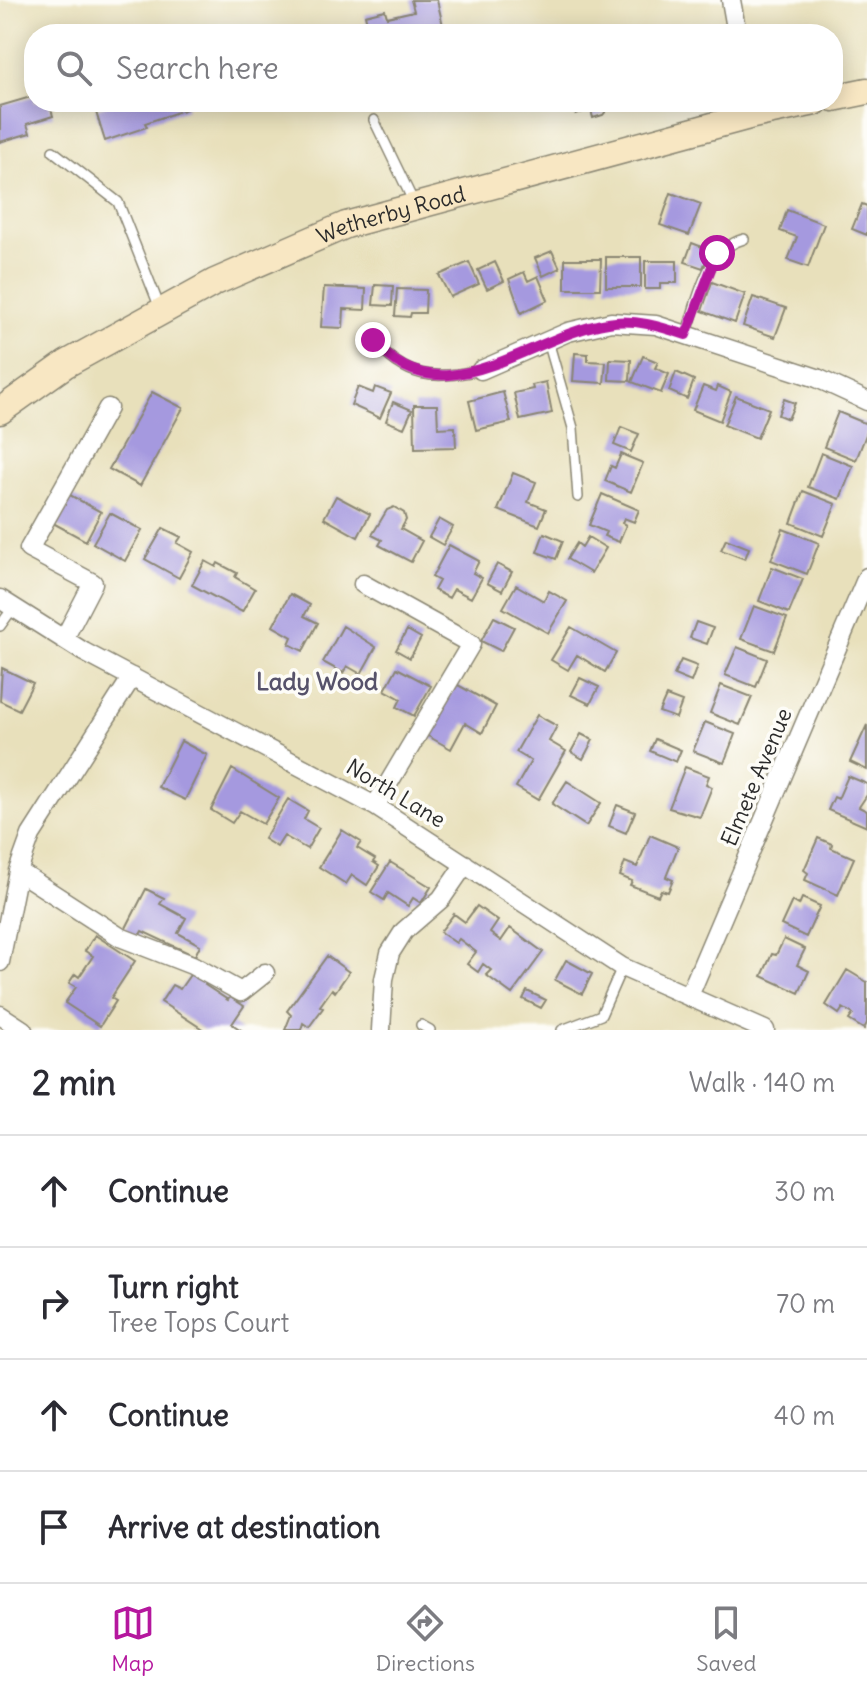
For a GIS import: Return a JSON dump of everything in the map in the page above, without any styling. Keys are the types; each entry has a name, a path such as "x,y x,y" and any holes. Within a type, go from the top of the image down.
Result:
{"street":[{"path":"731,0 735,24"},
{"path":"843,96 867,91"},
{"name":"Wetherby Road","path":"0,411 66,364 161,311 215,282 346,225 742,112"},
{"path":"481,370 568,332 611,322 656,325 817,378 867,401"},
{"path":"64,639 93,583 29,549 108,408"},
{"name":"Elmete Avenue","path":"689,996 867,577"},
{"path":"363,584 471,644 375,806"},
{"name":"North Lane","path":"7,604 132,677 375,806 622,967 765,1030"},
{"path":"0,962 18,871 31,835 132,677"},
{"path":"381,1030 384,979 390,953 404,931 441,899 465,864"},
{"path":"18,871 120,937 192,965 241,992 265,973"},
{"path":"0,1015 23,1030"}],"lane":[{"path":"374,120 415,206"},
{"path":"53,151 118,202 161,311"},
{"path":"686,335 717,253 729,243 744,239"},
{"path":"373,340 394,362 425,375 448,376 481,370"},
{"path":"548,341 573,428 578,497"},
{"path":"0,626 7,604"},
{"path":"562,1030 601,1015 622,967"}],"building":[{"path":"411,0 437,0 443,24 367,24 365,15 385,10 387,17 414,11"},
{"path":"24,99 24,112 52,112 53,116 27,124 30,133 0,142 0,106"},
{"path":"96,112 178,112 145,123 147,127 105,141"},
{"path":"592,112 605,112 603,115 593,118"},
{"path":"671,193 701,204 689,235 660,225"},
{"path":"862,204 867,206 867,235 852,229"},
{"path":"787,210 824,224 808,267 788,260 797,237 780,231"},
{"path":"692,243 710,250 703,268 685,262"},
{"path":"552,251 560,268 543,276 535,258"},
{"path":"606,257 641,257 641,287 606,287"},
{"path":"565,259 601,259 600,289 565,289"},
{"path":"645,261 677,261 677,283 660,283 660,289 645,289"},
{"path":"469,262 479,284 450,297 439,275"},
{"path":"495,262 504,281 487,289 478,270"},
{"path":"524,272 528,281 538,276 548,300 521,313 509,279"},
{"path":"712,282 745,294 735,323 702,311"},
{"path":"375,285 393,286 392,306 373,305"},
{"path":"324,287 366,289 365,310 344,309 343,328 321,327"},
{"path":"397,289 426,290 425,313 411,313 410,317 395,316"},
{"path":"753,297 786,308 775,337 743,326"},
{"path":"575,353 588,354 588,361 606,362 604,383 573,381"},
{"path":"643,356 658,362 655,368 669,374 661,393 632,382"},
{"path":"610,359 631,360 630,381 609,380"},
{"path":"676,372 694,380 687,399 669,391"},
{"path":"546,382 552,413 520,420 514,393"},
{"path":"703,386 716,391 718,386 731,392 720,421 693,410"},
{"path":"358,387 373,393 375,387 391,393 380,418 351,405"},
{"path":"152,392 183,408 140,486 109,469"},
{"path":"503,392 511,422 476,430 469,401"},
{"path":"736,396 769,409 757,438 724,425"},
{"path":"784,399 795,403 788,419 778,415"},
{"path":"393,402 412,410 404,428 386,421"},
{"path":"414,405 437,405 438,428 455,427 456,447 415,448"},
{"path":"838,412 867,424 856,460 824,447"},
{"path":"621,427 639,434 631,452 614,445"},
{"path":"821,453 853,466 840,499 808,487"},
{"path":"621,454 643,463 631,492 605,481 611,466 615,468"},
{"path":"513,473 536,482 528,502 546,509 539,526 498,510"},
{"path":"803,491 836,504 823,536 791,523"},
{"path":"68,494 101,512 86,541 53,523"},
{"path":"602,494 639,510 634,522 624,518 622,523 626,525 619,542 589,525"},
{"path":"336,496 370,514 358,537 324,518"},
{"path":"394,507 404,513 406,520 401,529 422,541 411,562 379,545 382,540 372,535 387,510"},
{"path":"110,513 142,530 125,561 93,543"},
{"path":"439,519 453,527 443,545 429,537"},
{"path":"163,528 181,537 177,543 193,552 179,578 145,559"},
{"path":"783,529 819,543 807,574 771,560"},
{"path":"544,533 563,541 556,559 537,552"},
{"path":"588,537 606,548 591,573 567,559 577,543 582,547"},
{"path":"726,539 749,548 745,559 721,550"},
{"path":"449,545 479,561 473,573 482,578 471,598 454,589 449,598 434,590 439,581 432,577"},
{"path":"205,561 216,567 218,563 237,573 235,577 255,589 242,612 192,585"},
{"path":"497,564 512,572 502,591 487,583"},
{"path":"772,567 803,579 789,613 759,601"},
{"path":"516,585 544,601 549,591 567,601 548,633 503,608"},
{"path":"290,594 310,605 304,616 318,623 303,651 289,644 292,637 273,626"},
{"path":"754,606 787,618 774,651 741,639"},
{"path":"494,617 514,627 501,651 481,641"},
{"path":"696,622 713,628 707,644 690,638"},
{"path":"343,626 376,647 361,674 347,666 343,673 323,662"},
{"path":"571,627 616,653 605,672 577,655 568,670 551,660"},
{"path":"407,630 421,638 410,658 396,650"},
{"path":"737,647 767,659 756,687 725,675"},
{"path":"681,660 697,666 691,682 674,675"},
{"path":"2,668 33,683 19,710 0,701"},
{"path":"397,668 431,686 414,716 397,707 401,699 385,690"},
{"path":"580,678 599,687 590,704 571,695"},
{"path":"456,684 496,706 482,733 465,723 451,749 426,735"},
{"path":"721,685 752,697 740,725 710,713"},
{"path":"666,696 682,702 676,718 659,712"},
{"path":"537,715 557,726 549,741 566,751 538,800 516,787 531,761 516,752"},
{"path":"705,722 735,734 724,763 693,751"},
{"path":"867,725 867,770 850,762"},
{"path":"581,734 593,740 583,759 571,752"},
{"path":"655,739 681,750 676,762 650,751"},
{"path":"181,741 207,755 185,800 158,787"},
{"path":"685,767 709,776 706,784 712,787 700,817 669,808"},
{"path":"232,769 279,798 263,824 240,811 232,823 211,810"},
{"path":"848,776 867,784 867,795 859,807 867,811 867,827 828,810 834,797 838,799"},
{"path":"567,781 601,803 586,826 552,804"},
{"path":"288,799 308,811 304,819 319,828 307,849 284,836 277,847 264,839"},
{"path":"617,805 635,812 626,833 609,826"},
{"path":"342,830 361,842 357,848 375,859 373,862 379,866 367,885 352,875 346,884 319,867"},
{"path":"650,835 678,847 666,877 673,880 668,892 661,890 658,896 630,885 632,881 620,876 625,862 637,867"},
{"path":"818,838 832,844 831,848 854,858 838,895 805,880 808,873 804,870"},
{"path":"390,862 431,887 421,903 413,898 408,906 388,893 384,900 371,892"},
{"path":"146,889 164,898 160,904 186,918 178,933 200,945 195,956 142,931 137,940 124,932"},
{"path":"802,898 820,906 806,937 781,925 792,901 799,905"},
{"path":"477,906 498,921 490,933 501,941 510,928 543,952 512,994 486,975 491,970 483,964 478,972 467,964 476,952 459,939 456,943 440,932 454,914 465,922"},
{"path":"95,935 135,961 111,998 116,1001 100,1026 65,1003 76,987 69,983 75,974 79,977 93,956 85,951"},
{"path":"784,939 805,949 797,965 809,971 799,993 762,976 772,954 776,955"},
{"path":"327,956 349,972 335,992 332,989 309,1027 303,1023 301,1030 285,1030 291,1015 287,1011"},
{"path":"566,960 592,974 582,994 555,980"},
{"path":"847,970 867,982 867,1023 864,1029 849,1020 853,1014 843,1008 839,1014 826,1005"},
{"path":"192,972 207,982 205,985 244,1006 232,1024 241,1030 204,1030 161,1002 172,985 180,989"},
{"path":"527,991 546,1000 541,1008 523,999"}],"district":[{"name":"Lady Wood","path":"317,681"}],"route":[{"path":"373,340 386,356 403,368 425,375 448,376 481,370 568,332 611,322 656,325 686,335 717,253"}]}
